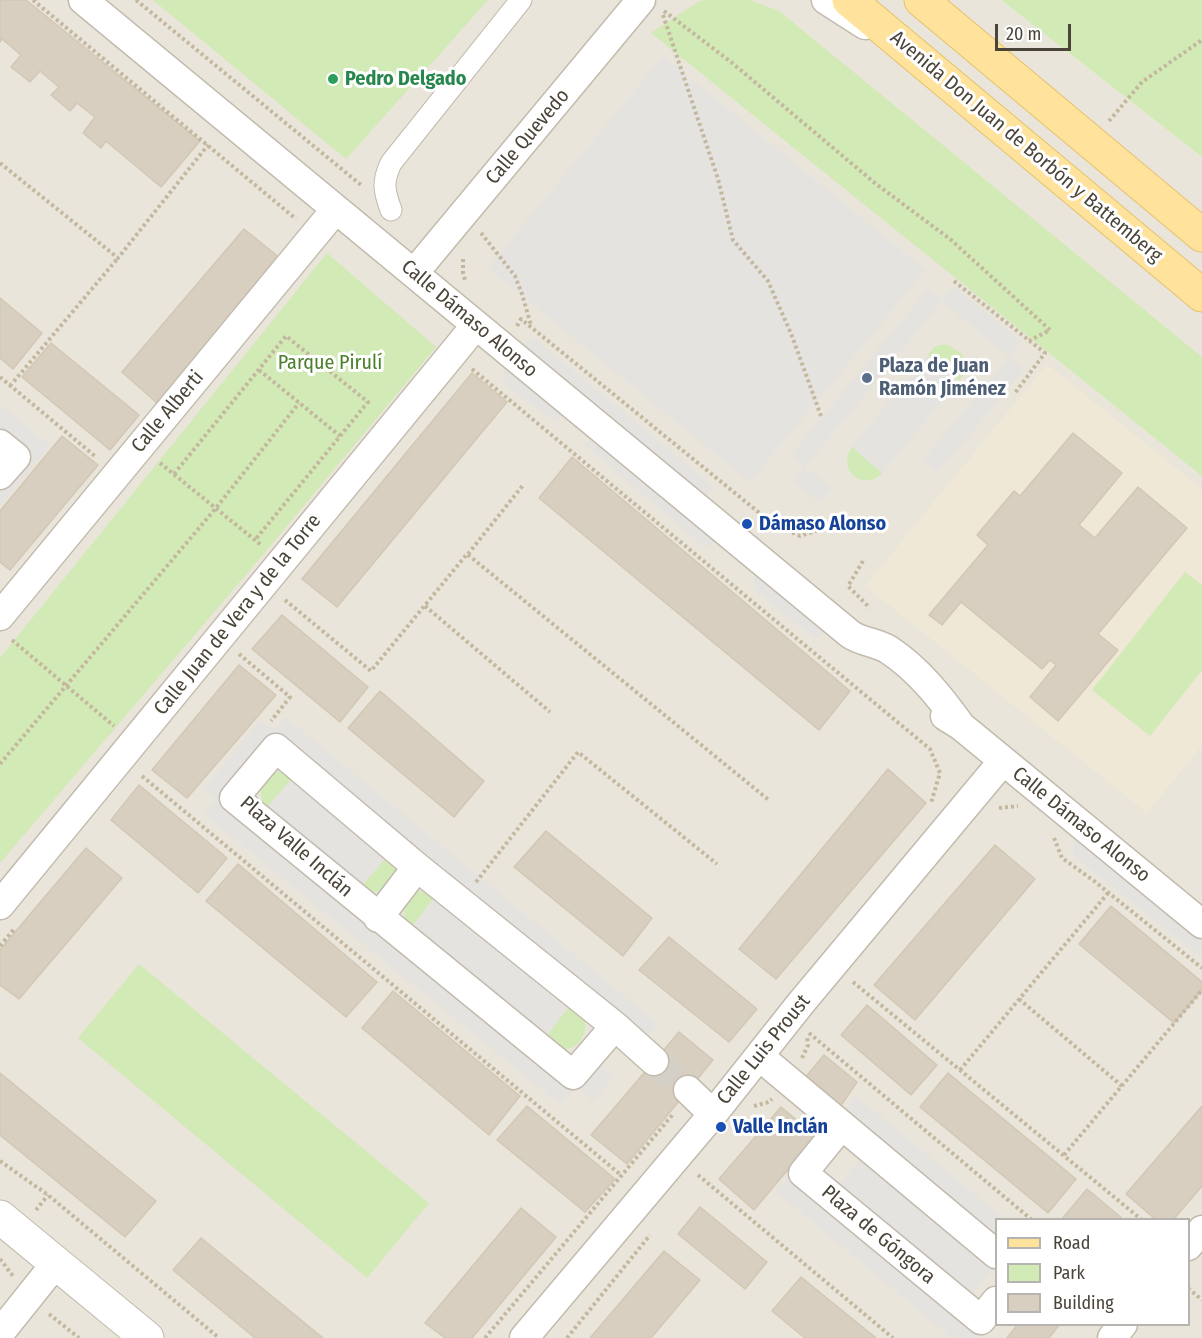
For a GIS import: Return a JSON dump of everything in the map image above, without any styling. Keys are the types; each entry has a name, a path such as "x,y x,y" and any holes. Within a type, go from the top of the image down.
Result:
{"main road":[{"name":"Avenida Don Juan de Borbón y Battemberg","path":"849,0 1202,295"},
{"path":"921,0 1202,235"}],"street":[{"name":"Calle Dámaso Alonso","path":"83,0 855,638 861,650 872,661 934,710 961,726 1202,924"},
{"path":"391,210 384,192 391,163 521,0"},
{"name":"Calle Quevedo","path":"414,273 641,0"},
{"path":"826,0 925,63"},
{"name":"Calle Alberti","path":"3,626 336,209"},
{"name":"Calle Juan de Vera y de la Torre","path":"0,905 476,325"},
{"path":"0,444 16,457 0,475"},
{"path":"276,748 417,867 615,1026 654,1061"},
{"name":"Plaza Valle Inclán","path":"276,748 234,798 378,918 573,1075 615,1026"},
{"name":"Calle Luis Proust","path":"524,1338 713,1114 1004,761"},
{"path":"378,918 417,867"},
{"path":"759,1056 995,1253"},
{"path":"682,1100 713,1114"},
{"name":"Plaza de Góngora","path":"842,1125 803,1173 981,1320 995,1302"},
{"path":"0,1216 147,1338"},
{"path":"1190,1244 1202,1230"},
{"path":"0,1333 56,1263"},
{"path":"1112,1338 1121,1326"}],"path":[{"path":"33,0 209,145 298,222"},
{"path":"136,0 391,210"},
{"path":"821,416 792,336 768,281 733,240 718,179 661,8 730,62 876,184 950,239 1050,330 1029,341"},
{"path":"1093,144 1143,82 1202,40"},
{"path":"10,386 209,145"},
{"path":"0,163 117,258"},
{"path":"475,226 515,276 531,327"},
{"path":"954,281 1045,353 1015,393"},
{"path":"513,331 522,319 773,525 800,536 825,528"},
{"path":"174,474 286,336 368,402 255,540"},
{"path":"469,366 930,749 940,773 928,810"},
{"path":"259,370 340,436"},
{"path":"0,377 100,461"},
{"path":"0,764 216,508 299,403"},
{"path":"155,458 267,550"},
{"path":"279,594 371,671 524,484"},
{"path":"468,554 770,801"},
{"path":"863,561 848,586 870,608"},
{"path":"425,606 550,712"},
{"path":"3,626 67,686 134,742"},
{"path":"236,651 290,697 271,722 276,748"},
{"path":"461,901 578,752 717,864"},
{"path":"142,776 621,1175"},
{"path":"991,813 1000,808 1022,806"},
{"path":"1051,831 1062,858 1202,968"},
{"path":"960,1070 1108,893"},
{"path":"850,979 1140,1218"},
{"path":"1064,1155 1202,990"},
{"path":"1019,999 1122,1086"},
{"path":"800,1063 808,1045 807,1031 813,1024"},
{"path":"807,1031 1030,1218"},
{"path":"485,1338 682,1100"},
{"path":"0,1161 48,1195 219,1338"},
{"path":"698,1175 893,1338"},
{"path":"1190,1290 1202,1300"}],"shaded area":[{"path":"0,0 1001,0 1202,157 1202,1338 0,1338"},
{"path":"663,56 925,270 750,482 488,268"},
{"path":"954,286 1021,341 1009,357 942,301"},
{"name":"Plaza de Juan Ramón Jiménez","path":"928,289 942,301 805,467 832,488 820,503 793,482 804,467 791,455"},
{"path":"535,339 713,486 706,496 520,344"},
{"path":"928,355 959,381 882,473 852,447"},
{"path":"1009,357 1024,370 938,472 923,460"},
{"path":"1047,364 1202,489 1202,745 1147,813 865,586"},
{"path":"504,367 562,412 556,422 504,384"},
{"path":"0,405 50,446 0,506"},
{"path":"596,436 718,541 705,547 584,444"},
{"path":"752,570 827,631 815,638 756,591"},
{"path":"285,717 658,1024 646,1038 275,731 218,799 574,1090 561,1105 204,814 217,799 204,789 260,720 275,730"},
{"path":"294,776 389,854 361,887 266,809"},
{"path":"1074,836 1202,942 1202,958 1074,856"},
{"path":"437,894 571,1004 545,1038 411,928"},
{"path":"600,1064 614,1077 593,1101 578,1088"},
{"path":"856,1096 1003,1218 995,1218 995,1237 844,1111"},
{"path":"863,1156 995,1267 968,1299 836,1189"},
{"path":"788,1176 982,1338 952,1338 776,1191"}],"green space":[{"name":"Pedro Delgado","path":"153,0 488,0 346,159"},
{"path":"750,0 779,11 1202,357 1202,476 651,33 698,2"},
{"path":"1001,0 1202,0 1202,157"},
{"name":"Parque Pirulí","path":"327,253 436,347 267,550 0,863 0,658"},
{"path":"948,345 961,353 965,371 959,381 928,355 934,347"},
{"path":"852,447 882,473 868,480 861,480 855,476 847,464"},
{"path":"1185,572 1202,585 1202,670 1150,736 1092,690"},
{"path":"281,771 294,776 266,809 261,796 262,785 269,776"},
{"path":"389,854 395,861 397,871 381,892 368,891 361,887"},
{"path":"428,890 437,894 411,928 405,917 404,907 414,892"},
{"path":"139,964 429,1203 367,1278 78,1038"},
{"path":"571,1004 584,1019 585,1032 575,1046 563,1049 554,1046 545,1038"}],"building":[{"path":"0,0 26,0 200,141 161,187 106,141 101,148 83,133 95,117 77,103 70,111 51,95 59,87 40,71 30,82 11,67 21,55 2,39 0,42"},
{"path":"244,229 280,258 157,403 122,372"},
{"path":"0,298 42,333 13,369 0,358"},
{"path":"51,343 139,415 110,450 22,377"},
{"path":"472,373 507,402 337,607 302,579"},
{"path":"1073,433 1122,473 1079,525 1095,538 1138,487 1187,528 1098,634 1118,650 1058,721 1030,697 1056,665 1050,660 1042,669 961,602 942,625 929,615 988,545 977,535 1014,491 1020,496"},
{"path":"62,436 98,465 10,570 0,562 0,511"},
{"path":"572,457 850,691 819,730 539,498"},
{"path":"282,615 368,687 340,722 252,649"},
{"path":"239,665 276,695 187,798 152,770"},
{"path":"380,691 484,781 454,817 348,728"},
{"path":"888,769 926,803 776,979 739,949"},
{"path":"139,785 227,858 198,893 111,820"},
{"path":"546,831 652,918 623,956 514,867"},
{"path":"995,845 1035,879 915,1020 874,985"},
{"path":"86,848 122,878 19,999 0,985 0,950"},
{"path":"238,864 377,982 346,1017 206,901"},
{"path":"1111,906 1202,982 1202,990 1174,1023 1079,944"},
{"path":"669,937 757,1009 729,1042 639,970"},
{"path":"393,991 520,1096 489,1135 362,1028"},
{"path":"867,1005 937,1065 911,1095 841,1035"},
{"path":"679,1032 713,1060 627,1164 591,1135"},
{"path":"824,1055 857,1082 840,1107 804,1079"},
{"path":"0,1073 156,1201 125,1237 0,1135"},
{"path":"948,1073 1076,1179 1048,1213 920,1107"},
{"path":"527,1106 615,1179 585,1212 497,1140"},
{"path":"1202,1106 1202,1186 1175,1218 1154,1218 1126,1194"},
{"path":"781,1107 816,1136 754,1210 719,1179"},
{"path":"1087,1189 1122,1218 1063,1218"},
{"path":"700,1207 767,1262 745,1289 678,1234"},
{"path":"521,1208 556,1237 472,1338 445,1338 425,1323"},
{"path":"201,1238 323,1338 255,1338 173,1270"},
{"path":"664,1251 700,1280 651,1338 590,1338"},
{"path":"801,1277 876,1338 805,1338 772,1311"},
{"path":"1016,1326 1058,1326 1049,1338 1007,1338"}],"tunnel":[{"path":"654,1061 688,1090"}],"place":[{"name":"Pedro Delgado","path":"333,79"},
{"name":"Plaza de Juan Ramón Jiménez","path":"867,378"},
{"name":"Dámaso Alonso","path":"747,524"},
{"name":"Valle Inclán","path":"721,1127"}]}
